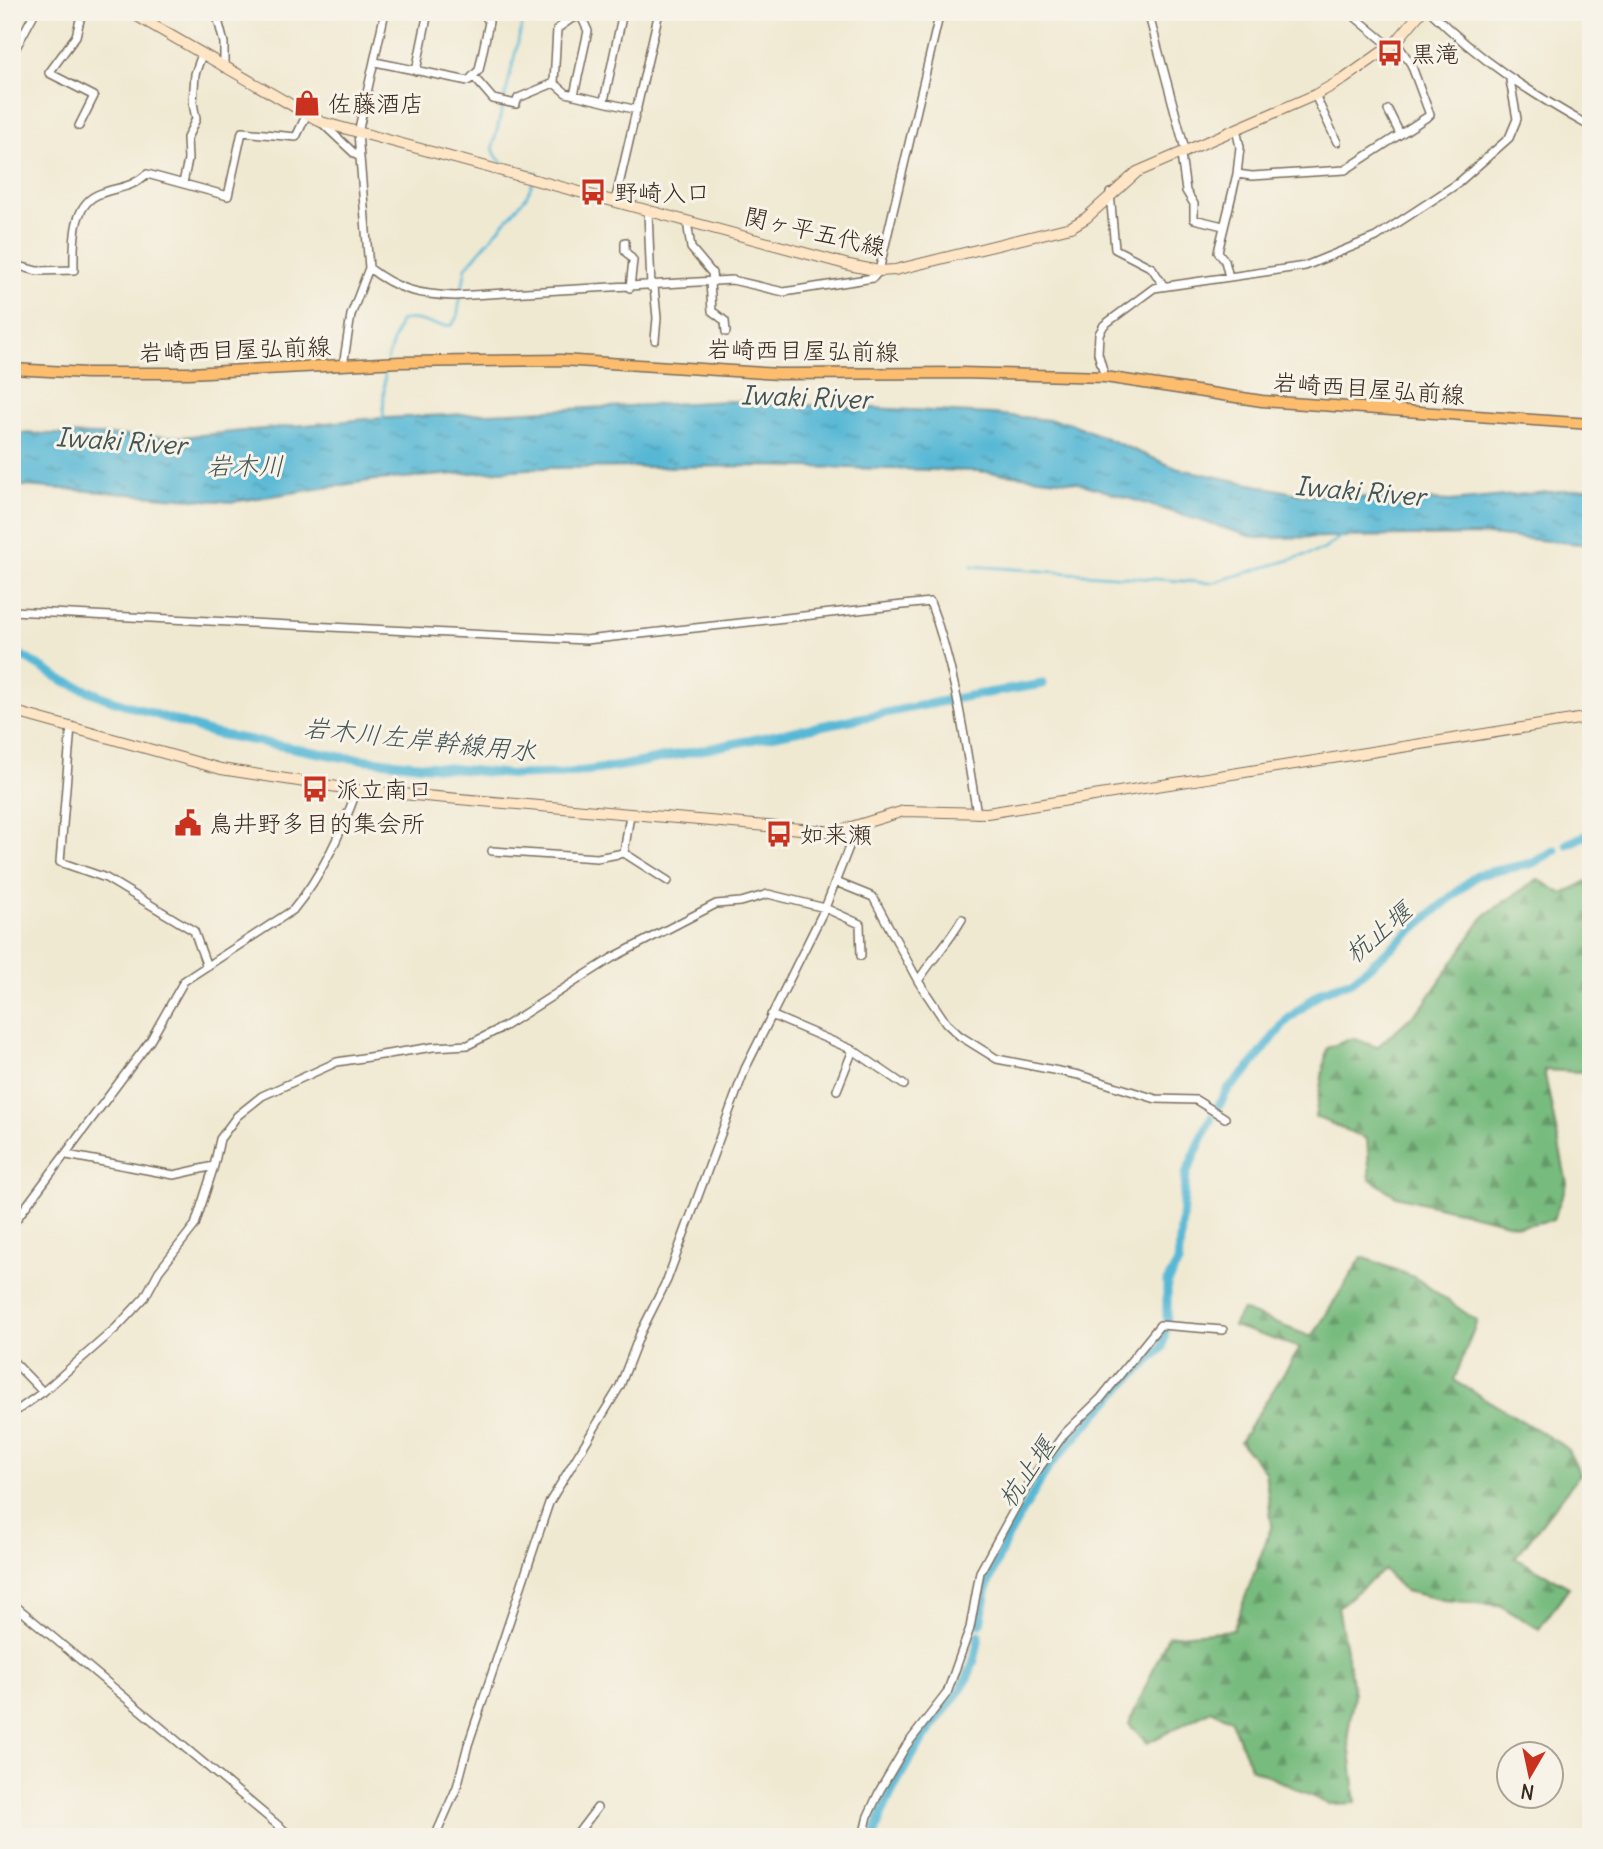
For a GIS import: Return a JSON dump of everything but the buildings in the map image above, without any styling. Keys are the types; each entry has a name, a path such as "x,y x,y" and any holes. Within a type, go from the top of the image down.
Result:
{"main road":[{"name":"岩崎西目屋弘前線","path":"12,369 131,374 400,362 561,360 779,374 961,373 1105,377 1262,401 1591,424"}],"street":[{"path":"12,55 35,12"},
{"path":"79,126 94,96 49,73 76,36 82,12"},
{"name":"関ヶ平五代線","path":"130,12 306,116 321,122 687,222 879,271 1071,227 1086,218 1110,192 1137,172 1184,154 1345,79 1393,44 1421,12"},
{"path":"216,12 224,43 224,68"},
{"path":"343,366 351,315 369,268 358,159 358,133 385,12"},
{"path":"416,71 428,12"},
{"path":"375,62 458,81 474,77 479,70 489,22 483,12"},
{"path":"554,83 557,29 570,15 581,16 593,12"},
{"path":"604,101 623,12"},
{"path":"615,202 659,12"},
{"path":"369,268 399,289 415,294 455,296 653,287 732,280 784,292 873,278 879,271 940,12"},
{"path":"1148,12 1184,154 1186,191 1194,204 1194,219 1223,226"},
{"path":"1431,12 1466,46 1510,80 1591,127"},
{"path":"1237,174 1252,176 1345,170 1430,115 1411,64 1393,44 1350,13"},
{"path":"574,95 588,31 581,16"},
{"path":"183,183 188,160 187,138 196,118 195,74 202,54"},
{"path":"474,77 493,99 516,104 518,98 554,83"},
{"path":"1105,377 1098,353 1098,334 1104,325 1163,285 1305,266 1376,237 1457,184 1509,138 1517,119 1510,80"},
{"path":"554,83 574,95 637,110"},
{"path":"1315,95 1337,142"},
{"path":"1388,110 1400,134"},
{"path":"12,264 37,271 74,270 75,228 80,214 95,195 135,185 147,174 228,196 242,132 296,137 306,116"},
{"path":"321,122 352,149 358,159"},
{"path":"1229,277 1225,261 1218,252 1237,174 1240,147 1236,129"},
{"path":"1110,192 1115,249 1152,268 1163,285"},
{"path":"648,211 657,318 654,340"},
{"path":"687,222 691,248 712,273 712,311 725,321 726,332"},
{"path":"625,242 625,251 634,260 630,288"},
{"path":"12,611 586,640 930,602 941,631 956,692 977,814"},
{"path":"12,711 221,768 357,790 812,831 848,829 904,811 977,814 1591,717"},
{"path":"71,726 60,862 106,878 194,931 206,964"},
{"path":"12,1225 68,1155 150,1041 184,981 293,909 317,878 357,790"},
{"path":"624,853 630,815"},
{"path":"435,1837 457,1787 468,1745 549,1503 620,1386 640,1334 667,1280 722,1123 836,882 849,846 848,829"},
{"path":"492,851 597,858 624,853 668,881"},
{"path":"836,882 873,897 918,981 947,1023 960,1036 998,1059 1079,1075 1156,1099 1196,1100 1225,1118"},
{"path":"12,1414 43,1392 116,1328 145,1297 159,1271 195,1225 220,1139 248,1105 330,1066 433,1047 468,1045 505,1026 612,958 716,904 741,902 768,894 825,908 860,924 861,956"},
{"path":"918,981 932,959 948,944 962,919"},
{"path":"771,1015 853,1050 904,1086"},
{"path":"837,1090 853,1050"},
{"path":"68,1155 174,1175 214,1166"},
{"path":"863,1837 868,1816 880,1790 906,1746 947,1693 970,1629 980,1572 1031,1479 1065,1433 1101,1398 1160,1325 1223,1330"},
{"path":"12,1360 43,1392"},
{"path":"12,1603 292,1837"},
{"path":"575,1837 597,1808"}],"green space":[{"path":"1538,879 1563,894 1591,879 1591,1061 1581,1072 1544,1070 1567,1184 1553,1220 1520,1226 1396,1196 1370,1179 1367,1139 1315,1117 1327,1048 1353,1038 1377,1047 1422,1007 1485,915"},
{"path":"1362,1257 1414,1277 1477,1321 1454,1380 1567,1448 1580,1474 1515,1558 1569,1587 1539,1629 1499,1605 1444,1600 1405,1591 1384,1570 1338,1607 1354,1694 1348,1734 1356,1803 1328,1804 1251,1768 1230,1719 1211,1710 1147,1743 1129,1724 1168,1636 1233,1630 1272,1525 1265,1471 1240,1442 1300,1348 1233,1326 1242,1310 1312,1337"}],"water":[{"name":"岩木川","path":"730,401 992,414 1068,422 1176,468 1303,495 1451,501 1591,488 1591,545 1488,535 1256,538 1076,482 978,471 763,466 541,468 375,480 232,502 12,485 12,433 181,437 367,419"}],"waterway":[{"path":"387,360 400,321 452,325 457,317 466,267 526,197 537,173 504,164 495,154 493,147 525,12"},
{"path":"383,419 385,367"},
{"path":"972,566 1211,583 1323,550 1340,537"},
{"name":"岩木川左岸幹線用水","path":"12,650 62,680 106,698 212,733 341,757 515,775 562,774 622,766 969,696 1043,684"},
{"name":"杭止堰","path":"1567,844 1591,833"},
{"name":"杭止堰","path":"1219,1105 1228,1089 1247,1071 1286,1021 1322,991 1352,981 1477,875 1533,863 1555,850"},
{"name":"杭止堰","path":"1167,1319 1167,1282 1178,1263 1186,1174 1211,1118"},
{"name":"杭止堰","path":"980,1624 987,1586 1005,1542 1049,1466 1123,1385 1162,1348 1165,1331"},
{"name":"杭止堰","path":"874,1837 883,1810 903,1771 966,1679 972,1667 979,1635"}],"place":[{"name":"黒滝","path":"1390,53"},
{"name":"佐藤酒店","path":"307,103"},
{"name":"野崎入口","path":"593,192"},
{"name":"派立南口","path":"315,789"},
{"name":"鳥井野多目的集会所","path":"188,823"},
{"name":"如来瀬","path":"779,834"}],"water label":[{"name":"Iwaki River","path":"806,397"},
{"name":"Iwaki River","path":"121,441"},
{"name":"Iwaki River","path":"1360,491"}]}
